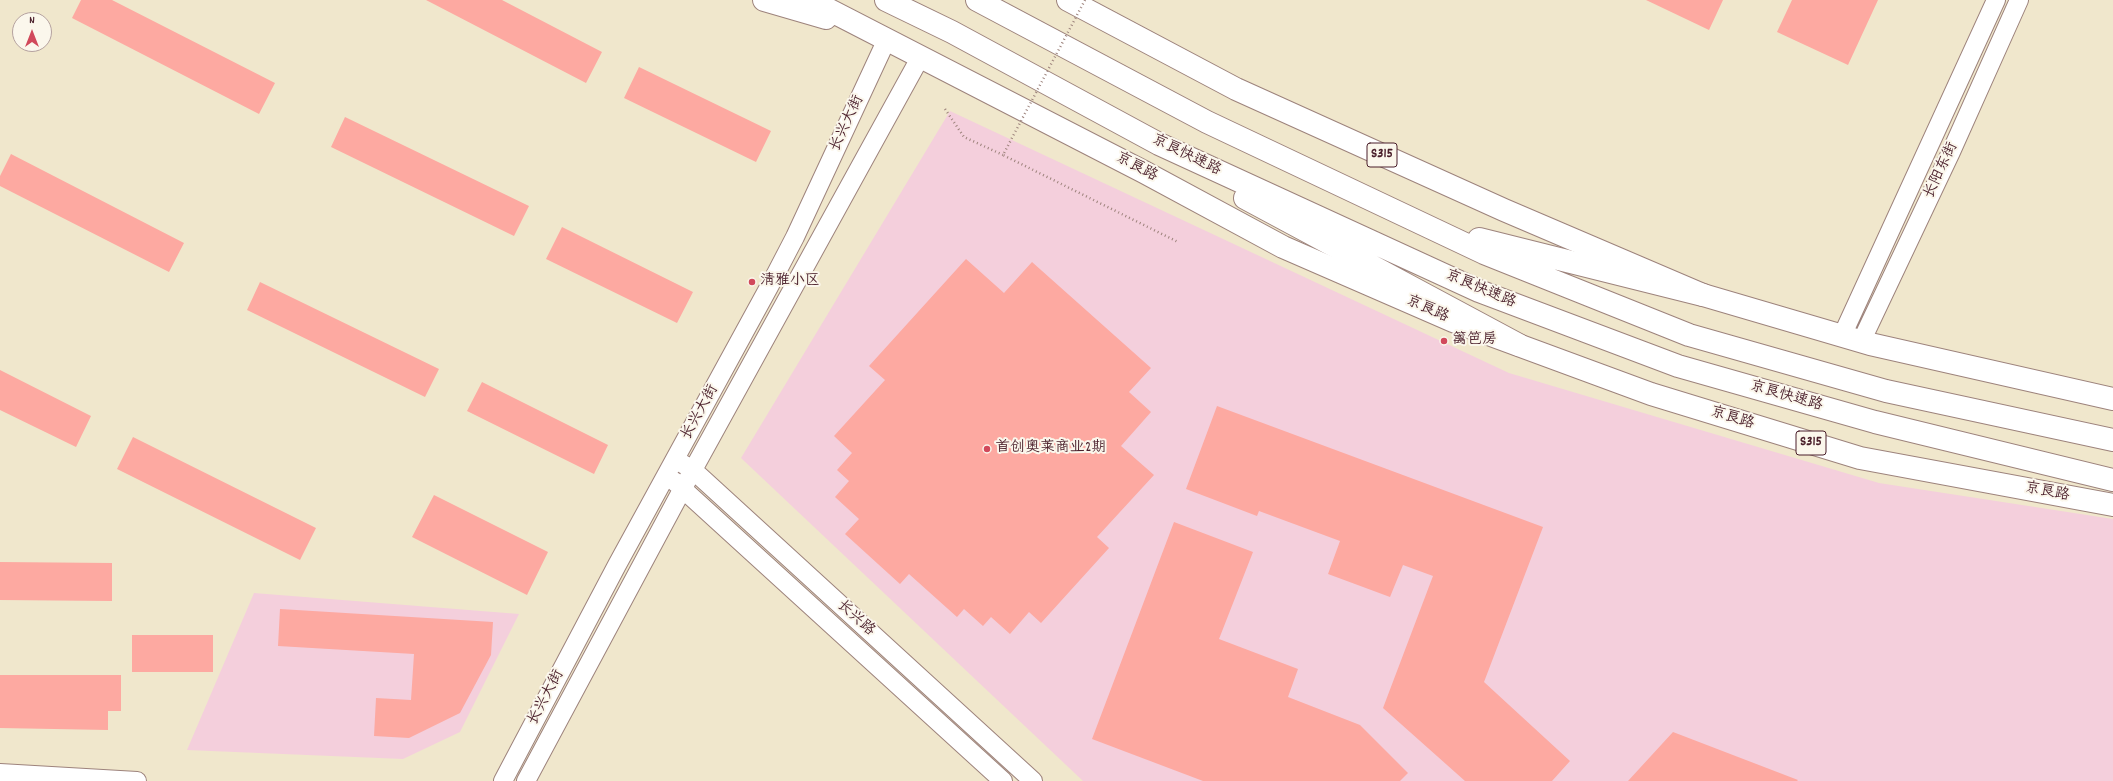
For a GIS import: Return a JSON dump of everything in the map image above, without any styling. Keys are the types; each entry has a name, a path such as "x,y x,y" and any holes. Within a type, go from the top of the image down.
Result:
{"main road":[{"path":"764,0 881,36"},
{"name":"京良路","path":"810,0 1144,172 1283,247 1453,321 1652,394 1860,458 2113,505"},
{"name":"京良快速路","path":"886,0 952,32 1159,144 1479,291 1678,366 1875,422 2112,480"},
{"path":"977,0 1207,122 1484,253 1689,335 1886,391 2113,440"},
{"name":"S315","path":"1068,0 1236,89 1504,210 1703,295 1852,339 2113,399"},
{"path":"1159,144 1206,176 1279,218 1518,345"},
{"path":"1431,227 1703,295"}],"street":[{"name":"长阳东街","path":"1852,339 1996,0"},
{"name":"长阳东街","path":"1852,339 1951,152 2019,0"},
{"name":"长兴大街","path":"503,781 616,565 675,460 794,237 881,36"},
{"name":"长兴大街","path":"526,781 683,488 921,56"},
{"name":"长兴路","path":"675,460 693,470 1033,781"},
{"name":"长兴路","path":"666,476 683,488 1003,781"},
{"path":"0,773 137,781"}],"path":[{"path":"1003,155 1085,0"},
{"path":"945,109 964,137 1178,242"}],"shaded area":[{"path":"950,111 1509,373 1879,483 2113,519 2113,781 1083,781 741,458"},
{"path":"254,593 519,614 460,732 403,759 187,750"}],"building":[{"path":"81,0 112,0 275,83 259,114 72,18"},
{"path":"426,0 502,0 602,52 586,83"},
{"path":"1646,0 1723,0 1709,30"},
{"path":"1792,0 1878,0 1848,65 1777,32"},
{"path":"639,67 771,131 756,162 624,98"},
{"path":"345,117 529,206 514,236 331,147"},
{"path":"11,154 184,243 169,272 0,186 0,176"},
{"path":"562,227 693,292 677,323 546,259"},
{"name":"首创奥莱商业2期","path":"966,259 1004,293 1032,262 1151,368 1129,392 1151,412 1121,446 1154,475 1097,537 1109,548 1041,623 1029,612 1010,634 991,617 983,626 964,609 957,617 909,574 900,584 845,534 859,519 835,497 849,481 837,470 852,453 834,436 885,380 869,366"},
{"path":"260,282 439,369 425,397 247,310"},
{"path":"0,370 91,416 76,447 0,410"},
{"path":"482,382 608,445 594,474 467,411"},
{"path":"1217,406 1543,527 1484,682 1570,761 1552,781 1465,781 1383,708 1433,576 1403,565 1390,597 1328,574 1340,541 1259,511 1257,516 1186,489"},
{"path":"133,437 316,528 300,560 117,469"},
{"path":"434,495 548,552 527,595 412,537"},
{"path":"1174,522 1253,552 1219,639 1298,669 1288,697 1360,725 1408,773 1400,781 1203,781 1092,739"},
{"path":"0,562 112,563 112,601 0,600"},
{"path":"280,609 493,622 491,655 460,713 409,738 374,736 376,698 411,700 414,654 278,646"},
{"path":"132,635 213,635 213,672 132,672"},
{"path":"0,675 121,675 121,711 108,711 108,730 0,728"},
{"path":"1673,732 1798,780 1628,781"}],"place":[{"name":"清雅小区","path":"752,282"},
{"name":"篱笆房","path":"1444,341"},
{"name":"首创奥莱商业2期","path":"987,449"}]}
